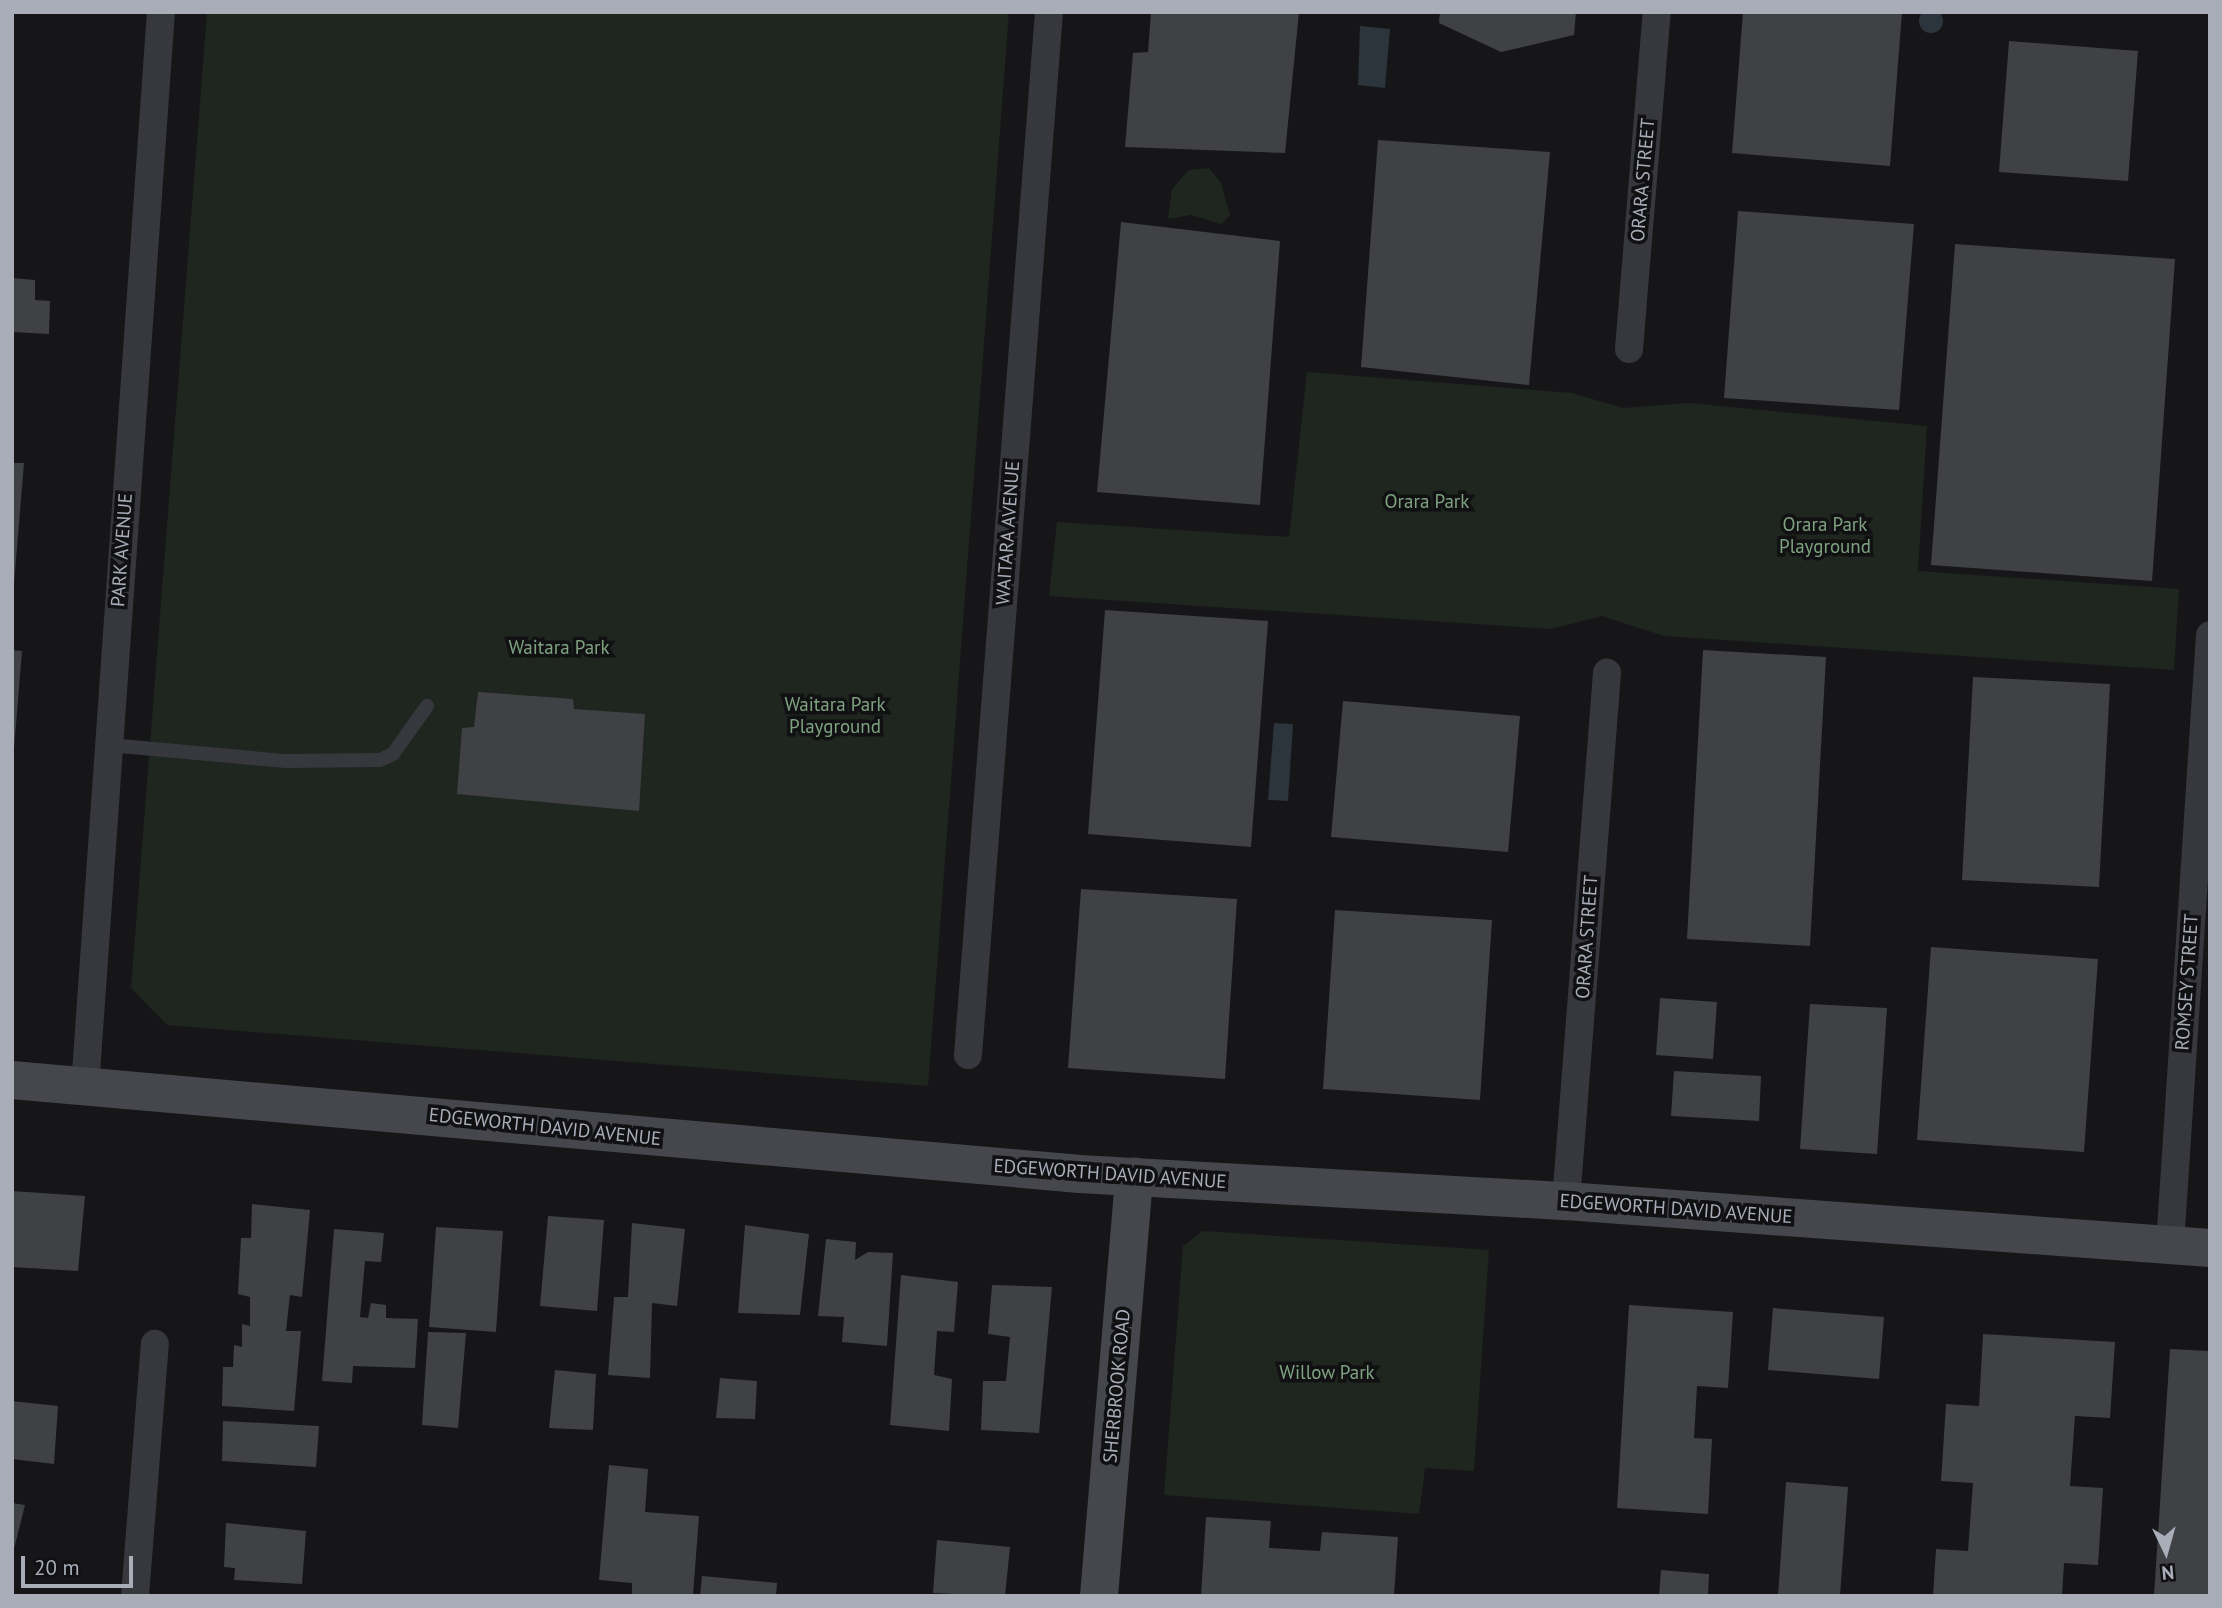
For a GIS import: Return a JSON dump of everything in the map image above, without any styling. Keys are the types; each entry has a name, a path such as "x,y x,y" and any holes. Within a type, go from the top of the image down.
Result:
{"main road":[{"name":"EDGEWORTH DAVID AVENUE","path":"12,1080 714,1145 1134,1176 1566,1201 2210,1248"},
{"name":"SHERBROOK ROAD","path":"1099,1596 1134,1176"}],"street":[{"name":"PARK AVENUE","path":"85,1087 161,12"},
{"name":"WAITARA AVENUE","path":"968,1055 1049,12"},
{"name":"ORARA STREET","path":"1629,349 1657,12"},
{"name":"ROMSEY STREET","path":"2170,1245 2210,635"},
{"name":"ORARA STREET","path":"1566,1201 1607,673"},
{"path":"135,1596 155,1344"}],"lane":[{"path":"109,746 286,761 380,760 393,754 427,706"}],"green space":[{"name":"Waitara Park","path":"207,12 1009,12 928,1086 167,1025 131,988"},
{"path":"1209,168 1221,183 1230,215 1221,224 1191,215 1168,219 1172,189 1189,170"},
{"name":"Orara Park","path":"1307,372 1572,393 1623,408 1689,403 1927,426 1918,571 2179,589 2174,670 1664,636 1602,616 1551,629 1049,596 1057,522 1289,537"},
{"name":"Willow Park","path":"1203,1231 1489,1250 1474,1471 1425,1468 1419,1514 1164,1495 1183,1246"}],"shaded area":[{"path":"1931,9 1940,12 1943,21 1940,30 1931,33 1922,30 1919,21 1922,12"},
{"path":"1360,26 1390,29 1385,88 1358,85"},
{"path":"1274,723 1293,724 1288,801 1268,800"}],"building":[{"path":"1151,12 1299,12 1285,153 1125,147 1133,53 1148,52"},
{"path":"1440,12 1576,12 1574,35 1501,52 1439,23"},
{"path":"1743,12 1902,12 1890,166 1732,153"},
{"path":"2009,41 2138,51 2128,181 1999,172"},
{"path":"1378,140 1550,152 1529,385 1361,367"},
{"path":"1738,211 1914,224 1899,410 1724,398"},
{"path":"1121,222 1280,241 1260,505 1097,492"},
{"path":"1955,244 2175,259 2152,581 1931,565"},
{"path":"12,278 35,280 35,300 50,301 49,334 12,332"},
{"path":"12,463 24,463 14,584 12,584"},
{"path":"1105,610 1268,621 1251,847 1088,834"},
{"path":"12,650 22,651 14,749 12,749"},
{"path":"1703,650 1826,657 1810,946 1687,939"},
{"path":"1973,677 2110,684 2099,887 1962,880"},
{"path":"478,692 573,699 574,709 645,714 639,811 457,794 462,728 474,727"},
{"path":"1343,701 1520,716 1508,852 1331,837"},
{"path":"1081,889 1237,899 1225,1079 1068,1068"},
{"path":"1335,910 1492,920 1480,1100 1323,1089"},
{"path":"1931,947 2098,959 2084,1152 1917,1140"},
{"path":"1660,998 1717,1002 1713,1059 1656,1055"},
{"path":"1810,1004 1887,1008 1877,1154 1800,1149"},
{"path":"1674,1071 1761,1076 1759,1121 1671,1116"},
{"path":"12,1191 85,1196 78,1271 12,1267"},
{"path":"252,1204 310,1210 302,1297 290,1295 286,1331 301,1331 294,1411 222,1406 223,1367 233,1367 234,1345 242,1347 242,1324 250,1326 250,1297 238,1294 241,1238 251,1238"},
{"path":"548,1216 604,1220 597,1311 540,1306"},
{"path":"632,1223 685,1229 677,1306 652,1303 650,1378 608,1375 614,1297 628,1297"},
{"path":"745,1225 809,1234 800,1315 738,1313"},
{"path":"436,1227 503,1231 496,1332 429,1327"},
{"path":"334,1229 384,1233 381,1262 365,1261 360,1317 368,1318 371,1303 386,1305 386,1318 418,1319 415,1368 353,1366 352,1383 322,1381"},
{"path":"826,1239 856,1242 855,1260 868,1252 893,1253 887,1346 842,1342 844,1317 818,1316"},
{"path":"901,1275 958,1282 954,1332 937,1331 934,1375 952,1379 949,1431 890,1425"},
{"path":"992,1285 1052,1287 1039,1433 981,1430 983,1381 1006,1381 1010,1337 988,1334"},
{"path":"1629,1305 1733,1312 1728,1388 1697,1386 1694,1438 1712,1439 1708,1514 1617,1508"},
{"path":"1773,1308 1884,1317 1879,1379 1768,1370"},
{"path":"428,1332 466,1333 458,1428 422,1425"},
{"path":"1983,1334 2115,1342 2110,1418 2075,1416 2070,1486 2103,1488 2098,1565 2064,1563 2062,1596 1933,1596 1936,1549 1968,1551 1973,1483 1941,1481 1946,1404 1979,1406"},
{"path":"2170,1349 2210,1351 2210,1596 2154,1596"},
{"path":"555,1370 596,1374 593,1430 549,1428"},
{"path":"720,1378 757,1381 755,1419 716,1418"},
{"path":"12,1401 58,1406 54,1464 12,1459"},
{"path":"223,1421 319,1426 316,1467 222,1461"},
{"path":"609,1465 648,1469 645,1512 699,1516 693,1596 632,1596 632,1583 599,1580"},
{"path":"1786,1482 1848,1487 1840,1596 1778,1596"},
{"path":"12,1503 25,1505 12,1557"},
{"path":"1206,1517 1271,1521 1269,1548 1320,1551 1322,1532 1398,1537 1394,1596 1201,1596"},
{"path":"226,1523 306,1531 302,1584 234,1580 235,1568 224,1567"},
{"path":"937,1540 1010,1547 1005,1596 933,1593"},
{"path":"1661,1570 1709,1574 1708,1596 1659,1596"},
{"path":"702,1576 777,1583 776,1596 700,1596"}],"park label":[{"name":"Orara Park Playground","path":"1825,536"},
{"name":"Waitara Park Playground","path":"835,716"}]}
